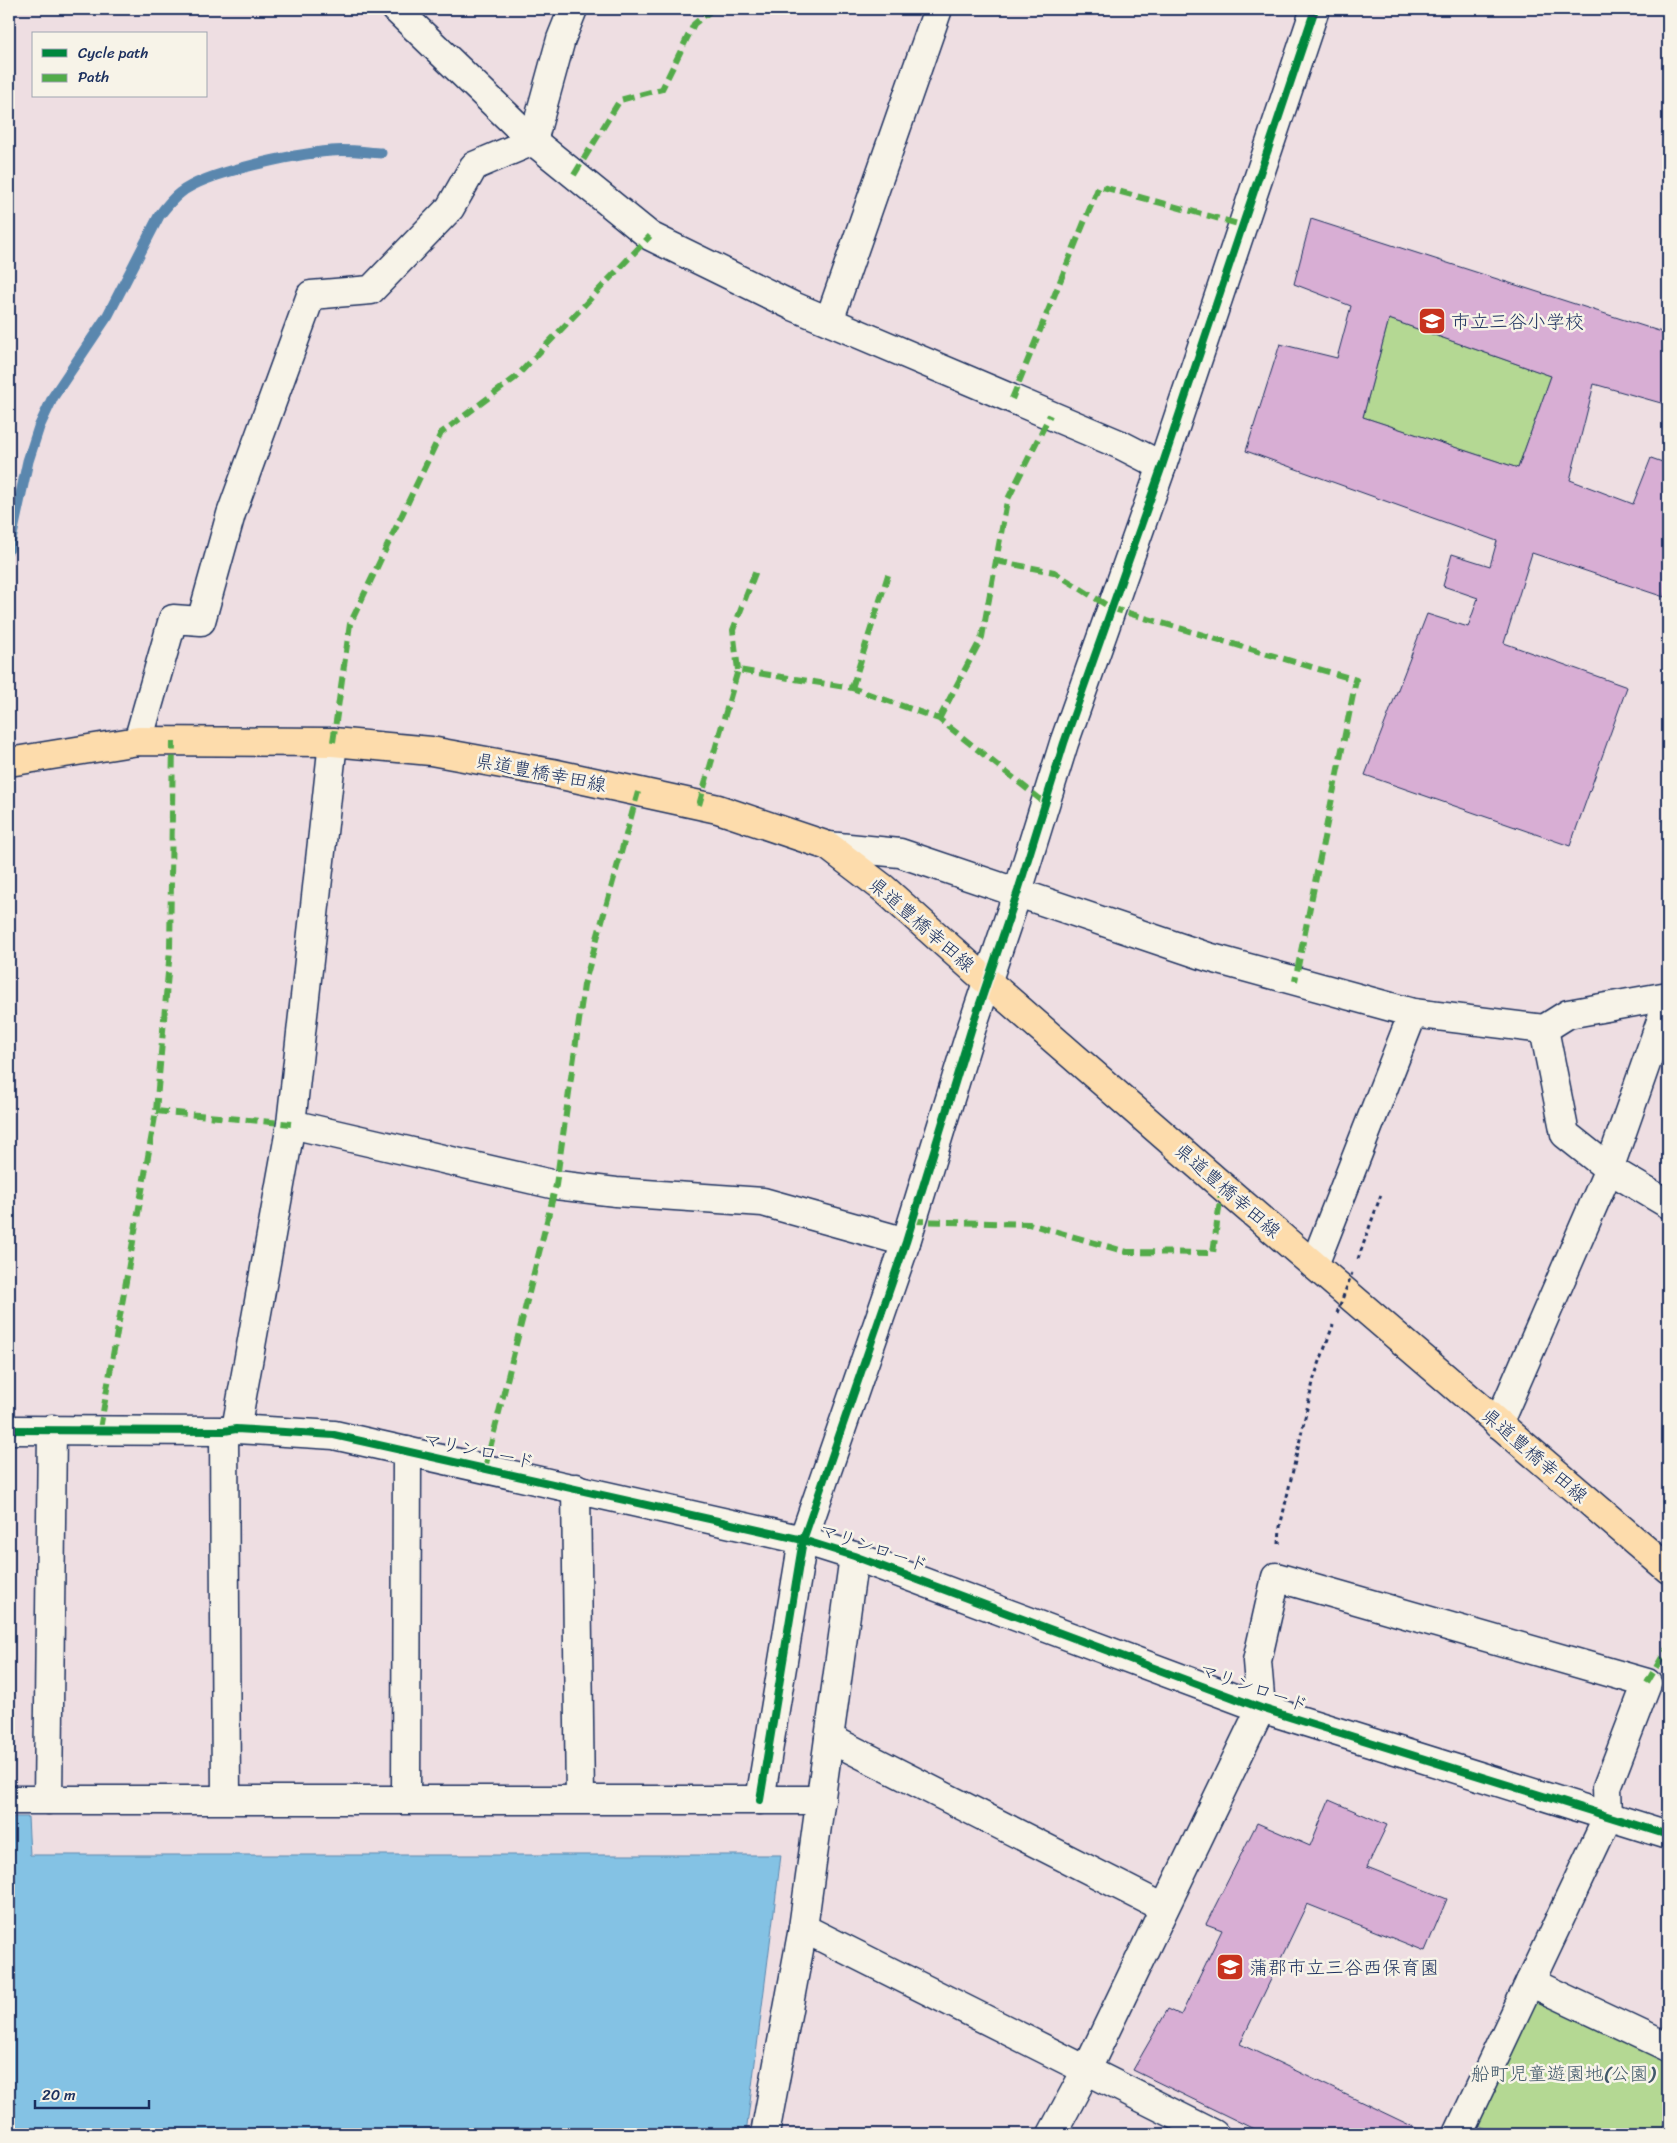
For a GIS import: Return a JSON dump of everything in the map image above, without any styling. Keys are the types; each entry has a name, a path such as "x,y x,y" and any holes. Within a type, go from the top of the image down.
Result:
{"main road":[{"name":"県道豊橋幸田線","path":"9,762 138,741 333,742 431,751 552,773 718,809 828,846 884,888 988,982 1668,1569"}],"street":[{"path":"396,9 533,141 650,236 731,277 829,321 1121,445 1162,466"},
{"path":"533,141 560,39 573,9"},
{"path":"829,321 938,9"},
{"path":"760,1800 803,1540 906,1242 1064,743 1162,466 1315,9"},
{"path":"138,741 173,619 201,621 231,514 311,296 372,290 450,208 474,166 533,141"},
{"path":"226,1799 230,1430 291,1124 333,742"},
{"path":"828,846 900,853 1018,891 1208,957 1413,1013 1544,1029 1568,1014 1668,996"},
{"path":"1498,1424 1609,1169 1668,1000"},
{"path":"1314,1265 1413,1013"},
{"path":"1544,1029 1565,1134 1609,1169 1668,1204"},
{"path":"291,1124 556,1185 616,1192 763,1202 906,1242"},
{"path":"48,1800 52,1429"},
{"name":"マリンロード","path":"9,1430 230,1430 334,1434 803,1540 854,1556 1261,1708 1668,1835"},
{"path":"406,1799 407,1451"},
{"path":"576,1488 580,1799"},
{"path":"765,2134 802,1928 854,1556"},
{"path":"1052,2134 1087,2068 1261,1708 1257,1661 1276,1577 1647,1683 1606,1786 1608,1817 1458,2134"},
{"path":"829,1738 1164,1908"},
{"path":"9,1800 821,1800"},
{"path":"802,1928 1087,2068 1214,2134"},
{"path":"1530,1982 1668,2047"}],"path":[{"path":"1276,1577 1280,1527 1314,1378 1374,1214"}],"green space":[{"path":"1389,319 1551,376 1518,468 1363,417"},
{"name":"船町児童遊園地(公園)","path":"1534,1992 1668,2055 1668,2112 1658,2134 1497,2134 1471,2122"}],"water":[{"path":"13,1817 28,1817 30,1855 781,1855 746,2134 9,2134 9,1983 14,1982 9,1936 9,1841 12,1840"}],"building":[{"path":"1311,219 1668,334 1668,405 1594,384 1570,480 1633,504 1651,458 1668,464 1668,583 1664,597 1532,553 1504,643 1627,687 1570,846 1365,775 1427,614 1468,627 1478,598 1443,586 1452,554 1490,566 1497,541 1246,451 1280,344 1337,358 1351,306 1294,284","holes":["1389,319 1551,376 1518,468 1363,417"]},
{"path":"1329,1800 1387,1825 1367,1867 1447,1899 1425,1951 1307,1904 1240,2044 1418,2129 1415,2134 1264,2134 1133,2070 1168,2009 1181,2015 1222,1930 1206,1924 1257,1823 1310,1846"}],"waterway":[{"path":"9,549 28,461 39,427 53,397 108,315 159,216 171,201 192,185 252,165 331,151 350,150 381,153"}],"marked path":[{"path":"574,175 620,100 662,89 694,24 713,9"},
{"path":"1012,399 1099,186 1242,225"},
{"path":"333,742 350,624 441,433 515,378 650,236"},
{"path":"939,719 982,637 1007,501 1050,415"},
{"path":"996,561 1054,572 1111,608 1356,680 1295,981"},
{"path":"738,670 733,630 757,568"},
{"path":"852,688 888,575"},
{"path":"699,805 738,670 852,688 939,719 1045,803"},
{"path":"100,1429 156,1111 170,950 173,741"},
{"path":"485,1468 556,1185 584,985 638,792"},
{"path":"156,1111 291,1124"},
{"path":"912,1221 1029,1224 1127,1252 1213,1253 1222,1186"},
{"path":"1647,1683 1668,1647"}],"cycle path":[{"path":"760,1800 803,1540 906,1242 972,1027 1018,891 1064,743 1162,466 1315,9"},
{"path":"9,1430 224,1431 236,1429 334,1435 803,1540 854,1556 1261,1708 1668,1835"}],"place":[{"name":"市立三谷小学校","path":"1432,321"},
{"name":"蒲郡市立三谷西保育園","path":"1230,1967"}]}
